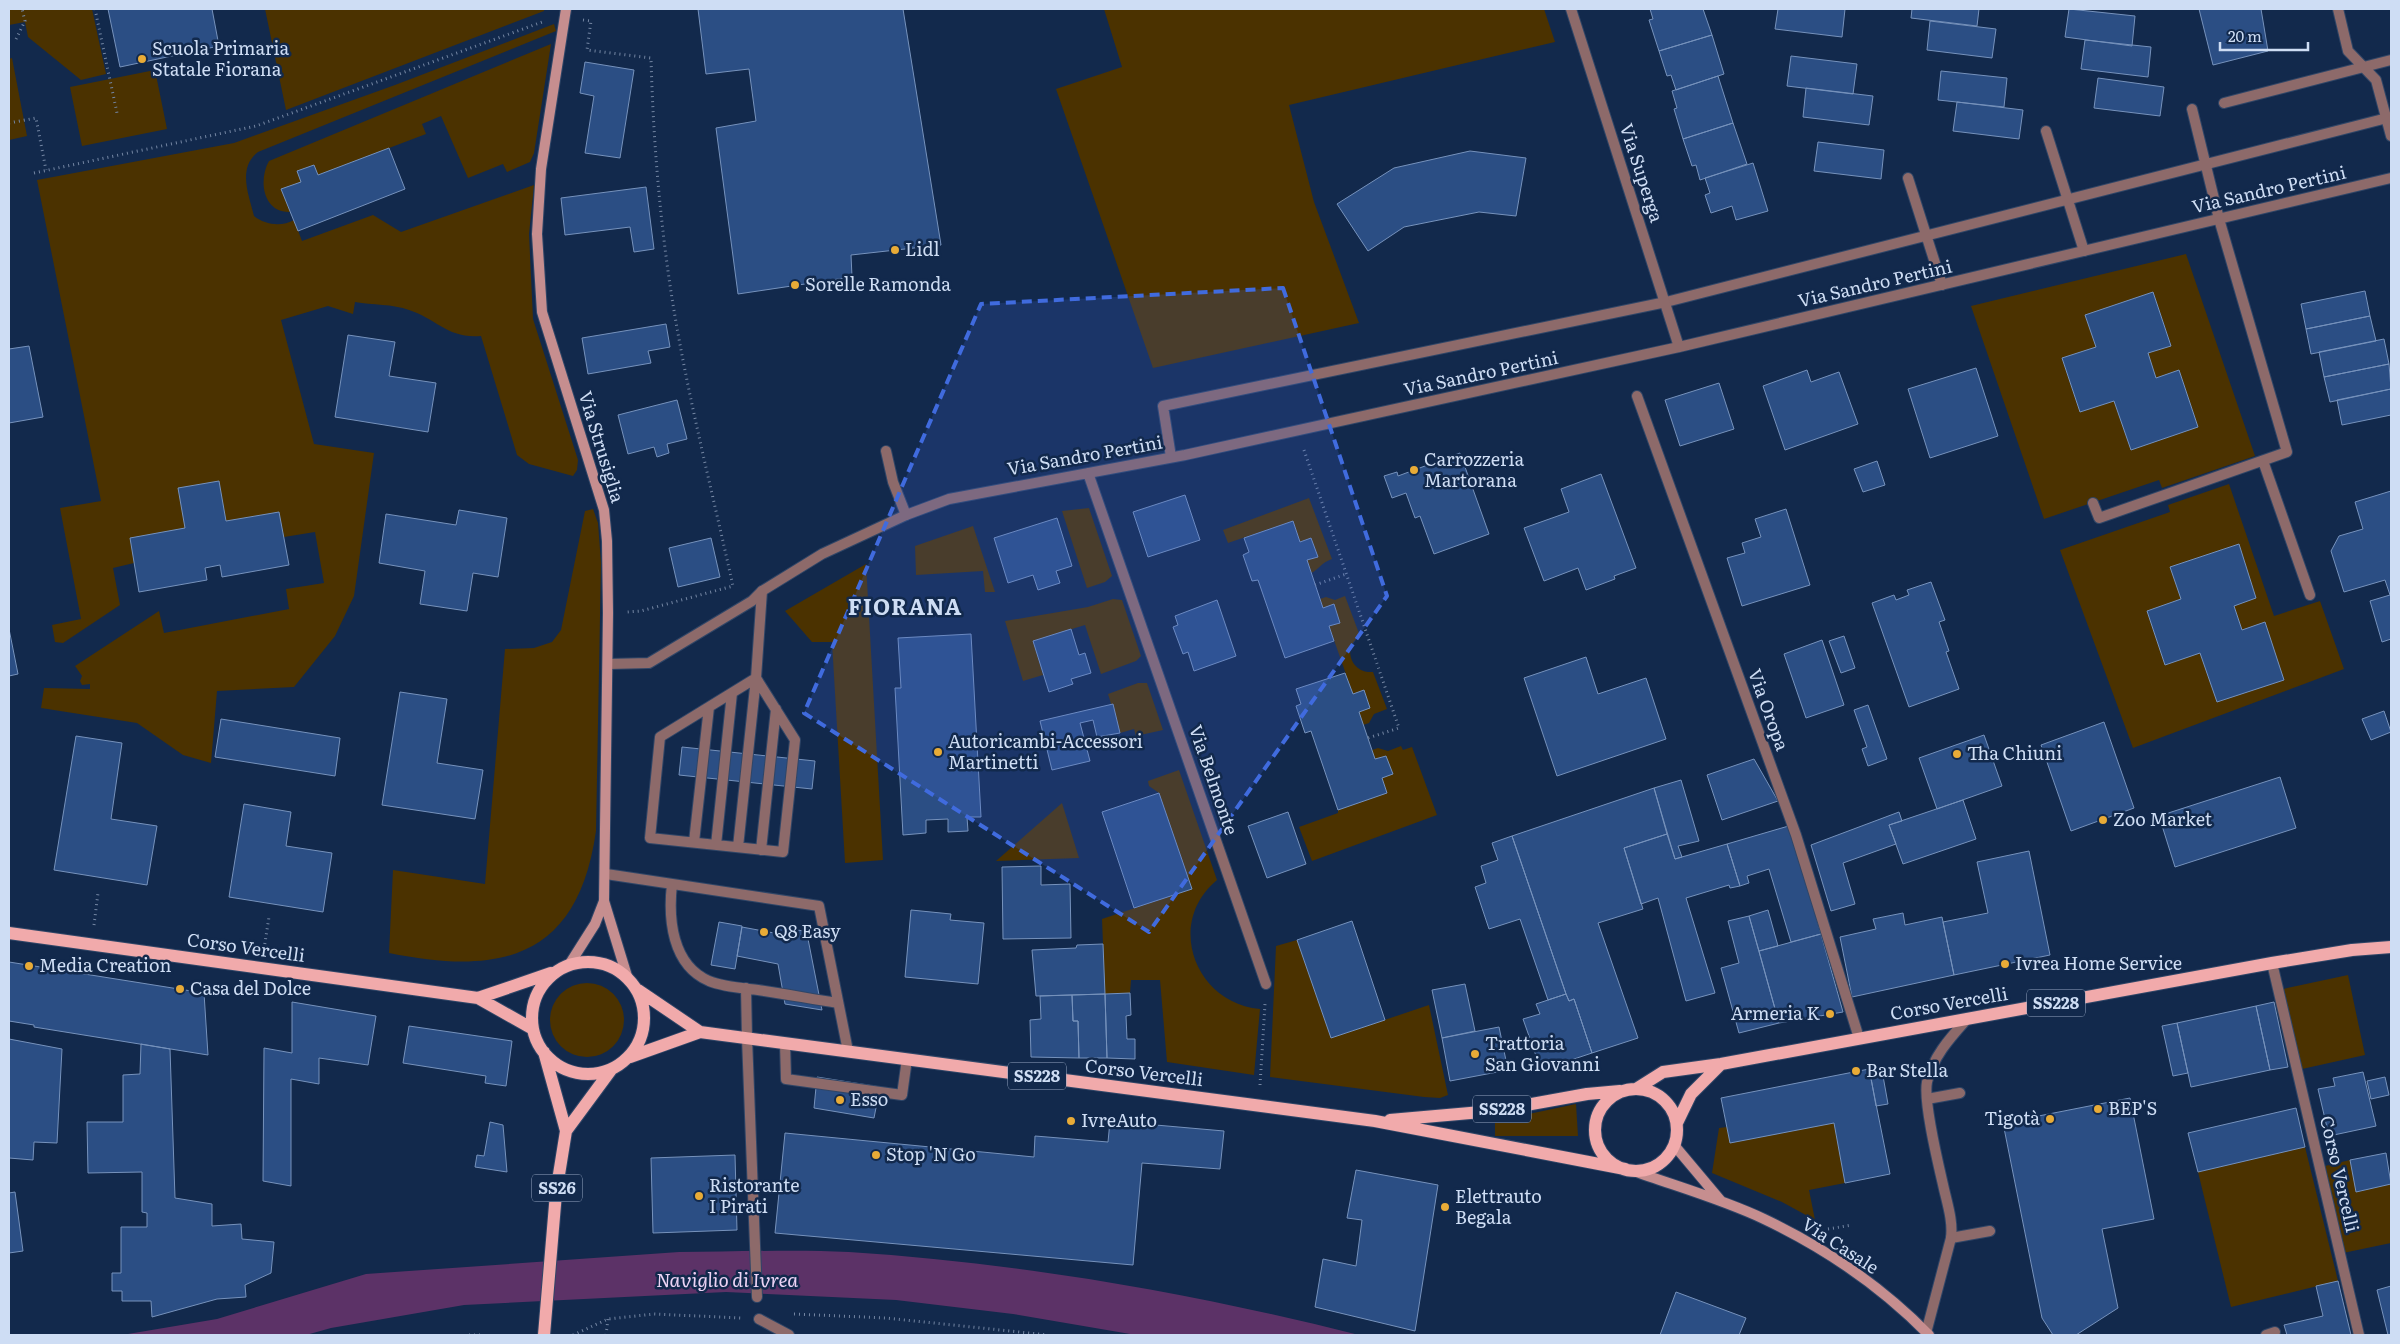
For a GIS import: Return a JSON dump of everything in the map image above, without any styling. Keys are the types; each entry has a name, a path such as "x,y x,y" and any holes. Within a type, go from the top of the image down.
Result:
{"main road":[{"name":"Via Strusiglia","path":"561,14 550,120 541,169 537,234 542,312 604,510 607,541 608,613 606,874 604,901 595,924 569,965"},
{"name":"Via Strusiglia","path":"604,901 627,976"},
{"name":"Corso Vercelli","path":"9,933 478,998 533,1029"},
{"name":"Corso Vercelli","path":"1375,1121 1493,1111 1587,1094 1632,1089 1662,1072 1721,1064 2272,963 2352,950 2391,947"},
{"path":"595,961 613,967 627,976 638,990 645,1020 637,1046 630,1057 611,1070 592,1074 576,1073 557,1064 544,1052 533,1029 532,1012 537,994 543,984 556,972 569,965 595,961"},
{"name":"Corso Vercelli","path":"478,998 556,972"},
{"name":"Corso Vercelli","path":"638,990 700,1032 1375,1121 1628,1170"},
{"name":"Corso Vercelli","path":"630,1057 700,1032"},
{"name":"SS26","path":"544,1052 566,1131 551,1246 544,1335"},
{"path":"1677,1123 1673,1112 1664,1100 1651,1091 1632,1089 1619,1092 1605,1103 1598,1114 1595,1128 1598,1144 1605,1157 1628,1170 1646,1169 1658,1164 1666,1158 1674,1145 1677,1123 1691,1094 1721,1064"},
{"name":"SS26","path":"566,1131 611,1070"},
{"name":"Via Casale","path":"1674,1145 1722,1202"},
{"name":"Via Casale","path":"1628,1170 1763,1218 1822,1249 1885,1295 1927,1334"}],"street":[{"name":"Via Superga","path":"1571,9 1679,347"},
{"path":"2338,9 2348,51 2376,80 2389,118 2391,136"},
{"path":"2224,103 2391,60"},
{"path":"2093,502 2099,518 2287,452 2219,219 2192,109"},
{"path":"1171,457 1163,406 1666,302 2389,118"},
{"path":"2046,132 2084,251"},
{"path":"1908,178 1942,285"},
{"name":"Via Sandro Pertini","path":"608,664 649,663 752,601 762,591 822,554 906,515 948,499 1171,457 1679,347 2391,178"},
{"name":"Via Oropa","path":"1637,396 1796,835 1859,1038"},
{"path":"886,451 893,482 906,515"},
{"path":"2263,460 2310,595"},
{"name":"Via Belmonte","path":"1088,473 1266,984"},
{"path":"738,847 756,678 762,591"},
{"path":"756,678 795,740 783,852 650,838 660,737 756,678"},
{"path":"716,845 732,693"},
{"path":"694,842 709,707"},
{"path":"760,850 776,709"},
{"path":"606,874 819,906 848,1051"},
{"path":"672,884 671,924 676,945 690,968 709,981 838,1003"},
{"name":"Corso Vercelli","path":"2272,963 2359,1335"},
{"path":"746,988 757,1297"},
{"path":"1927,1334 1952,1238 1952,1227 1928,1099 1927,1083 1942,1048 1968,1018"},
{"path":"785,1043 786,1079 902,1095 907,1059"},
{"path":"1928,1099 1960,1093"},
{"path":"1952,1238 1990,1231"},
{"path":"759,1320 789,1335"}],"path":[{"path":"16,39 25,22 22,9"},
{"path":"95,9 118,113"},
{"path":"34,172 256,126 561,14 591,21 587,50 651,58 654,143 670,285 691,401 734,586 641,611 608,613"},
{"path":"9,123 36,118 46,170"},
{"path":"1297,430 1399,728 1368,738"},
{"path":"1315,585 1346,574"},
{"path":"90,944 98,893"},
{"path":"261,968 269,917"},
{"path":"1259,1106 1266,984"},
{"path":"1828,1229 1852,1225"},
{"path":"573,1335 608,1318 654,1314 759,1320 799,1314 886,1318 1048,1335"},
{"path":"606,1335 608,1318"},
{"path":"469,1335 482,1335"}],"highlighted area":[{"path":"1283,288 1387,596 1149,932 804,713 981,304"}],"shaded area":[{"path":"9,9 92,9 106,74 81,80 28,37 25,22 9,25"},
{"path":"265,9 544,9 544,11 286,110"},
{"path":"1104,9 1544,9 1555,42 1289,105 1314,202 1359,323 1153,368 1056,89 1122,67"},
{"path":"554,24 556,31 258,152 248,166 246,182 254,216 274,224 284,224 294,220 302,241 373,215 401,232 534,185 529,234 533,319 578,460 577,470 573,476 529,464 517,455 481,336 470,336 451,331 419,314 403,308 355,302 353,314 328,306 281,320 314,444 374,453 354,596 335,636 294,687 217,691 211,763 183,755 137,723 41,708 44,688 90,689 90,684 82,685 80,681 82,676 75,666 159,611 164,633 289,609 286,589 324,583 315,532 284,537 279,512 226,521 219,481 185,528 130,538 134,563 113,568 120,605 63,643 55,642 52,625 81,619 60,508 101,501 37,180 234,143 395,85"},
{"path":"551,44 534,153 530,162 507,172 503,164 468,178 441,116 422,124 426,134 318,175 314,165 297,171 301,182 282,190 290,212 281,211 274,207 265,194 264,177 269,161"},
{"path":"12,58 27,136 9,140 9,59"},
{"path":"155,70 167,129 82,146 70,87"},
{"path":"2186,254 2255,456 2162,488 2159,480 2044,519 1971,306","holes":["2153,292 2171,345 2148,353 2156,378 2179,370 2198,427 2131,450 2114,401 2080,412 2062,358 2096,347 2085,315"]},
{"path":"2229,484 2274,616 2320,601 2344,669 2133,748 2060,550 2170,512 2168,505","holes":["2239,545 2256,598 2234,606 2242,630 2264,623 2284,680 2217,702 2200,653 2165,664 2147,611 2181,599 2171,567"]},
{"path":"1309,498 1332,559 1325,562 1314,572 1311,573 1307,560 1318,556 1311,538 1300,542 1293,521 1228,543 1223,530"},
{"path":"1089,508 1112,576 1105,582 1087,588 1062,511"},
{"path":"593,509 598,523 601,563 596,831 587,874 572,907 552,931 528,948 499,958 466,962 430,960 389,953 393,870 485,884 505,649 534,648 552,642 561,630 585,511"},
{"path":"973,526 995,592 985,592 983,571 916,575 915,546"},
{"path":"866,564 883,860 845,863 832,642 812,642 785,611"},
{"path":"1345,596 1360,636 1351,647 1351,659 1359,669 1373,672 1387,709 1374,714 1369,723 1363,725 1359,712 1370,708 1364,690 1353,694 1329,626 1340,622 1334,605 1323,608 1320,599 1326,597 1335,600"},
{"path":"1113,599 1122,600 1141,656 1136,661 1101,674 1085,625 1033,641 1043,675 1023,681 1005,621 1088,607"},
{"path":"1138,683 1147,683 1163,730 1136,736 1134,729 1120,733 1108,694"},
{"path":"1401,746 1403,750 1412,747 1437,815 1312,861 1299,827 1338,813 1338,810 1387,793 1382,778 1393,774 1386,756 1375,759 1372,750 1378,748 1388,751"},
{"path":"1179,770 1217,880 1201,898 1193,917 1191,938 1195,958 1204,977 1219,992 1237,1003 1260,1009 1254,1075 1167,1062 1160,980 1131,980 1130,993 1105,994 1102,919 1192,889 1159,793 1149,786 1148,781"},
{"path":"1062,803 1079,858 996,861"},
{"path":"1297,940 1331,1038 1429,1005 1448,1095 1440,1098 1424,1097 1270,1077 1276,946"},
{"path":"2348,975 2365,1055 2302,1069 2283,989"},
{"path":"587,983 601,986 613,994 621,1006 624,1020 621,1034 613,1046 601,1054 587,1057 573,1054 561,1046 553,1034 550,1020 553,1006 561,994 573,986"},
{"path":"1576,1104 1578,1136 1495,1136 1495,1121"},
{"path":"1834,1123 1845,1183 1809,1190 1815,1220 1782,1202 1712,1173 1719,1128 1727,1127 1730,1143"},
{"path":"2305,1147 2338,1281 2231,1307 2198,1172"},
{"path":"2350,1160 2357,1192 2391,1184 2391,1243 2343,1253 2325,1166"}],"water":[{"name":"Naviglio di Ivrea","path":"828,1251 978,1264 1042,1272 1170,1293 1359,1335 1136,1335 1013,1314 896,1300 726,1292 464,1305 331,1328 306,1335 122,1335 217,1319 366,1274 679,1252"}],"building":[{"path":"108,9 212,9 219,46 120,67"},
{"path":"698,9 903,9 941,245 851,255 852,277 738,294 716,128 756,121 749,69 706,74"},
{"path":"1650,9 1703,9 1712,35 1659,51 1649,20 1653,19"},
{"path":"1778,9 1845,9 1842,37 1775,29"},
{"path":"1912,9 1979,9 1977,26 1911,18"},
{"path":"2069,9 2135,16 2132,46 2065,37"},
{"path":"2199,9 2261,9 2268,51 2213,65"},
{"path":"1930,21 1996,29 1992,58 1927,50"},
{"path":"1712,35 1724,74 1676,90 1671,75 1667,76 1659,51"},
{"path":"2085,40 2151,47 2148,77 2081,69"},
{"path":"1791,56 1857,64 1853,94 1787,86"},
{"path":"585,62 634,70 620,158 585,153 594,96 580,93"},
{"path":"1941,71 2007,78 2004,107 1938,100"},
{"path":"1718,76 1733,123 1683,139 1674,109 1677,108 1672,91"},
{"path":"2098,78 2164,87 2160,116 2094,108"},
{"path":"1806,88 1873,96 1869,125 1803,117"},
{"path":"1957,102 2023,110 2019,139 1953,131"},
{"path":"1733,123 1747,164 1700,180 1696,165 1692,166 1683,139"},
{"path":"1818,142 1884,150 1881,179 1814,171"},
{"path":"389,148 405,189 298,231 281,189 301,182 297,171 314,165 318,175"},
{"path":"1470,151 1526,158 1516,216 1479,212 1404,227 1368,251 1337,204 1394,168"},
{"path":"1753,163 1768,211 1736,220 1732,206 1711,213 1705,195 1710,193 1705,178"},
{"path":"646,187 654,249 634,252 630,227 565,235 561,198"},
{"path":"2365,291 2370,316 2306,329 2301,304"},
{"path":"2153,292 2171,346 2148,353 2156,378 2179,370 2198,427 2131,450 2114,401 2080,412 2062,358 2096,347 2085,315"},
{"path":"2370,316 2376,341 2311,354 2306,329"},
{"path":"666,324 670,347 648,351 651,363 588,374 582,338"},
{"path":"348,335 395,342 389,376 436,383 428,432 335,417"},
{"path":"2384,339 2389,364 2324,377 2319,352"},
{"path":"29,346 43,417 9,423 9,349"},
{"path":"2389,364 2391,389 2330,402 2324,377"},
{"path":"1976,368 1998,436 1930,458 1908,389"},
{"path":"1807,370 1811,382 1839,372 1858,424 1785,450 1763,386"},
{"path":"1719,383 1734,429 1680,446 1665,400"},
{"path":"2391,389 2391,415 2342,425 2337,400"},
{"path":"677,400 687,439 667,444 669,453 657,457 654,447 628,454 618,415"},
{"path":"1460,453 1489,534 1434,554 1420,516 1415,518 1406,493 1392,498 1384,476 1397,472 1398,476"},
{"path":"1877,461 1885,485 1863,492 1854,469"},
{"path":"1601,474 1636,568 1614,576 1615,579 1586,590 1578,568 1544,581 1524,528 1569,512 1561,489"},
{"path":"219,481 226,521 279,512 289,565 222,577 220,565 205,568 207,580 139,592 130,538 185,528 178,488"},
{"path":"2391,491 2391,639 2382,642 2370,601 2390,595 2385,580 2344,592 2331,551 2339,536 2363,529 2355,502"},
{"path":"1185,495 1200,540 1148,557 1133,512"},
{"path":"1786,509 1810,585 1742,606 1727,558 1745,553 1742,543 1761,537 1755,519"},
{"path":"459,510 507,518 498,577 473,573 467,611 420,604 425,571 379,563 386,514 456,525"},
{"path":"1057,518 1072,566 1056,571 1060,583 1038,590 1033,575 1008,583 994,538"},
{"path":"1293,521 1300,542 1311,538 1318,557 1307,560 1323,608 1334,604 1340,623 1329,626 1334,641 1285,658 1258,580 1252,581 1243,555 1249,552 1244,538"},
{"path":"711,538 720,577 678,587 669,548"},
{"path":"2239,544 2256,598 2234,606 2242,630 2265,622 2284,680 2217,702 2200,653 2165,665 2147,611 2181,599 2170,567"},
{"path":"1931,582 1945,620 1939,622 1949,651 1946,652 1959,689 1909,707 1872,603 1894,595 1896,600 1909,595 1907,590"},
{"path":"1217,600 1236,656 1194,671 1188,652 1183,654 1173,627 1178,625 1175,616"},
{"path":"9,629 18,674 9,676"},
{"path":"1071,629 1079,655 1085,653 1091,673 1071,679 1073,684 1049,692 1033,641"},
{"name":"Autoricambi-Accessori Martinetti","path":"971,634 981,817 967,817 968,831 948,832 948,819 926,820 926,833 903,835 895,688 901,688 898,638"},
{"path":"1844,636 1855,668 1841,673 1829,641"},
{"path":"1822,640 1844,705 1806,718 1784,654"},
{"path":"1586,657 1598,694 1646,678 1666,739 1557,776 1524,678"},
{"path":"1345,673 1353,694 1364,690 1370,708 1359,712 1375,759 1386,756 1393,774 1382,778 1387,793 1338,810 1311,731 1305,733 1296,706 1301,704 1296,689"},
{"path":"400,692 447,699 437,763 483,770 475,819 382,805"},
{"path":"1113,704 1120,733 1097,737 1093,720 1080,723 1090,761 1052,770 1040,721"},
{"path":"1868,705 1887,759 1868,766 1862,749 1867,747 1854,710"},
{"path":"2384,711 2391,732 2371,740 2362,719"},
{"path":"221,719 340,738 335,776 215,757"},
{"path":"2104,722 2134,808 2071,831 2041,745"},
{"path":"1984,735 2002,786 1937,809 1919,758"},
{"path":"76,736 122,743 111,819 157,826 147,885 54,870"},
{"path":"682,747 815,761 812,789 679,775"},
{"path":"1754,759 1778,801 1722,820 1707,775"},
{"path":"2280,777 2296,828 2175,867 2159,816"},
{"path":"1681,780 1699,841 1678,846 1682,857 1675,859 1654,788"},
{"path":"1654,788 1667,834 1624,848 1643,909 1598,923 1638,1038 1592,1053 1574,999 1569,1001 1566,994 1512,836"},
{"path":"1159,793 1192,889 1134,908 1102,812"},
{"path":"1963,800 1976,839 1903,864 1889,825"},
{"path":"244,804 291,812 286,846 332,853 323,912 229,897"},
{"path":"1288,812 1306,864 1267,878 1248,826"},
{"path":"1899,812 1902,821 1889,825 1896,844 1843,863 1855,904 1831,911 1811,845"},
{"path":"1792,825 1821,934 1791,942 1769,869 1747,876 1749,883 1740,886 1727,844"},
{"path":"1667,834 1675,859 1727,844 1740,886 1730,888 1729,885 1686,898 1715,993 1686,1001 1658,898 1641,904 1624,848"},
{"path":"1512,836 1566,994 1548,1000 1520,919 1489,929 1475,887 1486,883 1481,866 1498,860 1492,843"},
{"path":"2029,851 2050,955 1954,975 1943,922 1988,913 1977,862"},
{"path":"1041,866 1041,885 1070,884 1071,938 1003,939 1002,867"},
{"path":"911,910 951,914 950,920 984,923 978,984 905,977"},
{"path":"1768,910 1778,946 1759,951 1749,916"},
{"path":"1903,913 1905,925 1942,917 1954,975 1852,997 1840,937 1876,929 1873,919"},
{"path":"1749,916 1779,1023 1739,1033 1721,968 1739,963 1728,921"},
{"path":"1352,921 1385,1020 1331,1038 1297,940"},
{"path":"719,922 742,926 735,969 711,965"},
{"path":"775,926 809,932 808,939 822,1010 785,1004 778,964 737,956 742,927 774,933"},
{"path":"1821,934 1843,1012 1779,1023 1759,951"},
{"path":"1103,944 1105,994 1036,996 1032,950 1076,948 1077,945"},
{"path":"9,962 204,993 208,1055 34,1027 34,1025 9,1021"},
{"path":"1465,984 1475,1031 1442,1038 1432,990"},
{"path":"1130,993 1131,1015 1126,1016 1127,1039 1135,1039 1135,1059 1107,1058 1105,994"},
{"path":"1105,994 1107,1058 1079,1058 1078,1021 1073,1021 1072,995"},
{"path":"1566,994 1569,1001 1574,999 1592,1053 1541,1070 1523,1019 1540,1014 1536,1004"},
{"path":"1072,995 1073,1021 1078,1021 1079,1058 1031,1057 1030,1020 1041,1019 1040,996"},
{"path":"292,1002 376,1016 368,1065 319,1058 319,1084 291,1079 291,1186 263,1181 264,1048 292,1053"},
{"path":"2274,1002 2288,1067 2270,1070 2256,1006"},
{"path":"2256,1006 2270,1070 2191,1087 2177,1023"},
{"path":"2177,1023 2188,1073 2173,1076 2162,1026"},
{"path":"409,1026 512,1041 506,1086 485,1083 486,1076 403,1063"},
{"name":"Trattoria San Giovanni","path":"1499,1027 1508,1070 1450,1081 1442,1038"},
{"path":"9,1039 62,1049 57,1143 34,1142 33,1160 9,1158"},
{"path":"141,1044 170,1049 175,1198 212,1204 212,1226 241,1224 242,1239 274,1242 271,1273 245,1285 246,1297 217,1299 152,1317 151,1301 122,1301 122,1291 112,1291 112,1273 121,1273 121,1227 147,1227 147,1213 142,1212 142,1172 88,1173 87,1122 123,1122 123,1075 140,1074"},
{"path":"1869,1069 1890,1174 1845,1183 1834,1123 1730,1143 1721,1098"},
{"path":"2363,1072 2376,1126 2329,1136 2318,1089 2335,1086 2333,1078"},
{"path":"1883,1076 1888,1104 1876,1106 1871,1078"},
{"path":"817,1077 880,1087 874,1118 814,1108"},
{"path":"2385,1077 2389,1095 2371,1099 2367,1081"},
{"path":"2130,1098 2154,1219 2102,1229 2118,1308 2076,1335 2053,1335 2042,1318 2003,1123"},
{"path":"2296,1108 2305,1147 2198,1172 2188,1133"},
{"path":"1110,1121 1224,1131 1220,1169 1142,1163 1133,1265 775,1233 785,1133 1034,1157 1035,1136 1108,1142"},
{"path":"490,1122 503,1125 507,1172 475,1167 477,1155 484,1156"},
{"path":"2386,1153 2391,1184 2356,1192 2350,1160"},
{"path":"735,1155 737,1230 653,1233 651,1158"},
{"path":"1356,1170 1438,1185 1415,1331 1315,1307 1323,1259 1356,1266 1362,1220 1347,1218"},
{"path":"15,1192 23,1251 9,1253 9,1193"},
{"path":"2338,1281 2351,1335 2287,1335 2284,1325 2323,1316 2316,1286"},
{"path":"2391,1286 2391,1335 2388,1335 2377,1290"},
{"path":"1676,1292 1746,1318 1739,1335 1660,1335"}],"place":[{"name":"Scuola Primaria Statale Fiorana","path":"142,59"},
{"name":"Lidl","path":"895,250"},
{"name":"Sorelle Ramonda","path":"795,285"},
{"name":"Carrozzeria Martorana","path":"1414,470"},
{"name":"Autoricambi-Accessori Martinetti","path":"938,752"},
{"name":"Tha Chiuni","path":"1957,754"},
{"name":"Zoo Market","path":"2103,820"},
{"name":"Q8 Easy","path":"764,932"},
{"name":"Ivrea Home Service","path":"2005,964"},
{"name":"Media Creation","path":"29,966"},
{"name":"Casa del Dolce","path":"180,989"},
{"name":"Armeria K","path":"1830,1014"},
{"name":"Trattoria San Giovanni","path":"1475,1054"},
{"name":"Bar Stella","path":"1856,1071"},
{"name":"Esso","path":"840,1100"},
{"name":"BEP'S","path":"2098,1109"},
{"name":"Tigotà","path":"2050,1119"},
{"name":"IvreAuto","path":"1071,1121"},
{"name":"Stop 'N Go","path":"876,1155"},
{"name":"Ristorante I Pirati","path":"699,1196"},
{"name":"Elettrauto Begala","path":"1445,1207"}],"district":[{"name":"FIORANA","path":"905,607"}]}
